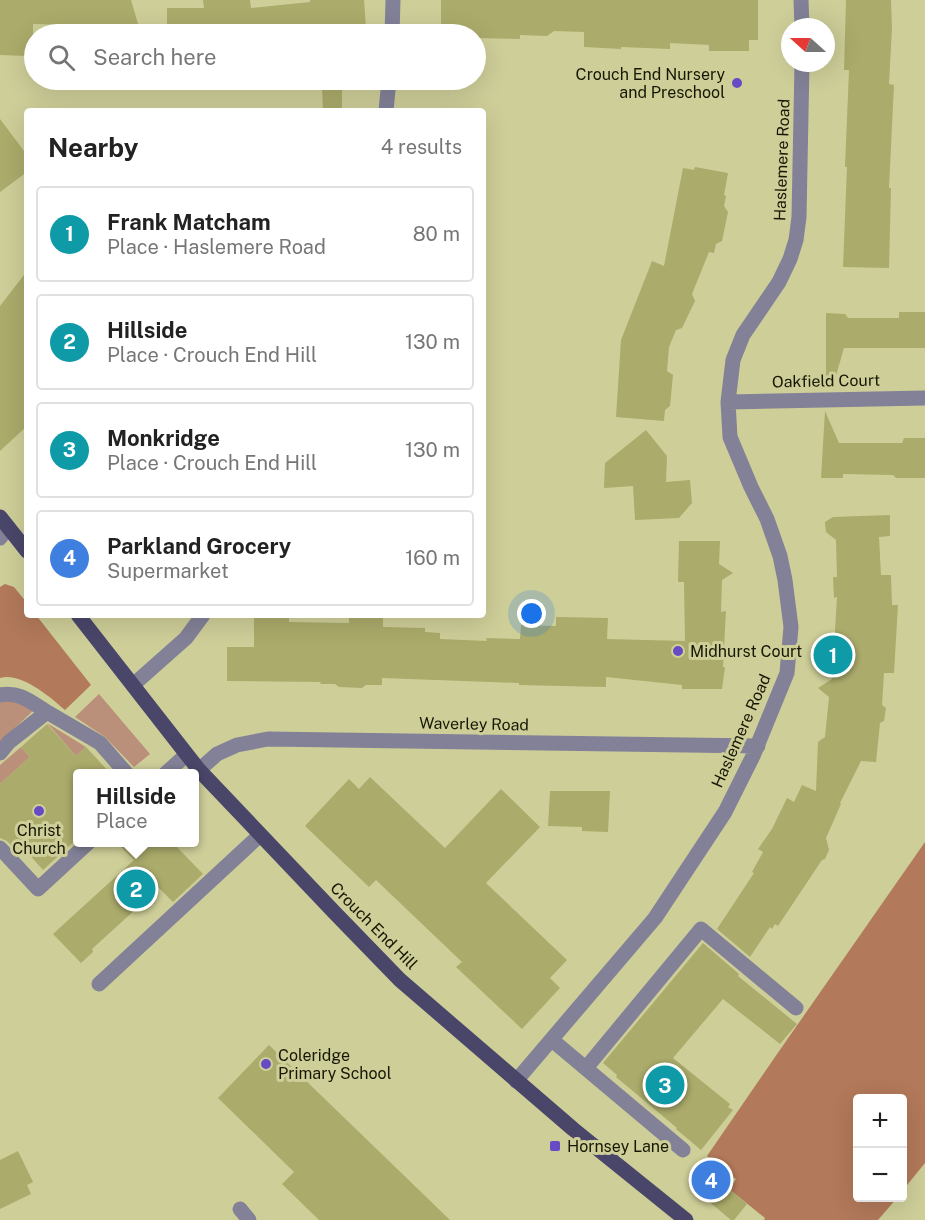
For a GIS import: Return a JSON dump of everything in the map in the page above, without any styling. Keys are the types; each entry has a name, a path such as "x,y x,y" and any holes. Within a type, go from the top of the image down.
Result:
{"main road":[{"path":"3,528 24,548"},
{"name":"Crouch End Hill","path":"80,618 198,769"},
{"name":"Crouch End Hill","path":"199,770 400,980 573,1129 686,1220"}],"street":[{"path":"392,24 393,0"},
{"path":"801,0 802,18"},
{"name":"Haslemere Road","path":"516,1081 655,918 725,812 758,746 786,673 791,627 785,579 780,556 767,519 730,437 728,402 733,360 743,335 779,282 796,240 800,217 802,72"},
{"path":"386,108 388,90"},
{"name":"Oakfield Court","path":"728,402 925,398"},
{"path":"133,686 186,638 201,618"},
{"path":"0,695 9,693 19,695 100,743 123,769"},
{"path":"0,753 9,742 47,712"},
{"name":"Waverley Road","path":"199,770 217,754 237,745 268,739 758,746"},
{"path":"171,769 186,755"},
{"path":"99,984 260,835"},
{"path":"0,848 38,889 85,847"},
{"path":"586,1068 701,929 796,1008"},
{"path":"552,1040 683,1150"}],"shaded area":[{"path":"5,584 14,587 24,599 24,618 38,618 91,685 65,710 26,682 8,677 0,678 0,587"},
{"path":"99,694 150,754 134,767 105,737 75,717"},
{"path":"7,699 35,709 0,742 0,702"},
{"path":"47,723 86,747 76,756"},
{"path":"21,747 30,757 0,784 0,765"},
{"path":"925,842 925,1163 907,1185 907,1094 853,1094 853,1202 894,1202 878,1220 764,1220 765,1218 729,1189 736,1179 707,1156"}],"building":[{"path":"0,0 131,0 138,24 24,24 24,56 0,55"},
{"path":"203,0 250,0 251,8 310,2 310,0 364,0 366,24 167,24 167,8 204,8"},
{"path":"441,0 758,0 758,40 749,40 749,51 709,51 709,45 670,43 670,49 584,47 584,32 554,31 547,36 520,35 520,39 486,38 486,24 441,24"},
{"path":"846,0 891,0 889,84 894,85 889,188 891,188 889,268 843,267 849,70 844,70"},
{"path":"322,90 342,90 342,108 323,108"},
{"path":"0,119 24,151 24,174 0,192"},
{"path":"695,167 728,173 724,206 728,212 722,241 716,244 714,253 709,252 692,294 695,301 682,328 676,330 669,347 667,371 673,375 670,406 665,410 664,421 616,417 621,340 652,261 664,266 683,168 694,170"},
{"path":"24,275 24,429 0,451 0,306"},
{"path":"899,312 925,312 925,348 844,348 832,389 826,388 826,313 845,314 848,318 899,318"},
{"path":"825,411 839,443 902,443 904,438 925,438 925,478 843,474 843,478 821,478"},
{"path":"646,430 667,456 666,482 690,480 692,503 679,518 635,520 633,486 604,488 605,463"},
{"path":"890,515 890,536 879,537 881,575 891,575 892,605 898,605 894,673 884,673 882,705 886,708 884,721 880,723 876,762 861,761 826,838 829,850 825,859 822,860 778,926 775,924 772,929 770,927 750,957 717,929 754,873 752,872 763,852 758,849 772,829 787,798 794,802 802,785 816,791 818,742 825,737 829,697 818,688 832,679 837,597 834,598 833,577 837,577 836,540 826,532 825,522 833,517"},
{"path":"679,541 720,541 719,564 733,573 722,580 721,612 726,611 723,667 725,667 722,689 682,689 682,685 606,677 606,687 382,678 382,685 366,685 362,688 339,687 335,684 320,684 321,682 227,681 227,647 254,647 254,618 289,618 289,622 349,623 349,618 383,618 383,627 425,628 425,632 440,633 440,639 487,641 486,638 520,639 521,625 556,626 556,617 608,618 607,639 685,641 684,582 678,582"},
{"name":"Christ Church","path":"47,724 76,756 86,747 106,769 73,769 73,843 43,870 26,851 21,856 7,841 0,838 0,784 30,757 21,747"},
{"path":"370,777 445,848 501,789 540,827 486,883 567,960 550,978 560,988 522,1029 456,967 462,962 376,880 369,887 305,826 349,779 359,789"},
{"path":"550,791 610,791 608,832 582,831 582,827 548,826"},
{"path":"121,847 177,847 203,874 173,902 159,888 92,949 93,952 81,963 53,934 134,860"},
{"path":"703,943 739,974 738,976 797,1024 780,1044 723,999 673,1058 730,1104 728,1107 733,1110 701,1150 616,1077 617,1075 603,1063"},
{"path":"269,1045 450,1220 319,1220 282,1184 294,1172 218,1098"},
{"path":"18,1151 33,1182 27,1185 31,1194 0,1209 0,1160"},
{"path":"709,1157 734,1177 727,1187 747,1204 734,1220 731,1220 688,1184"}],"place":[{"name":"Crouch End Nursery and Preschool","path":"737,83"},
{"name":"Midhurst Court","path":"678,651"},
{"name":"Frank Matcham","path":"833,655"},
{"name":"Christ Church","path":"39,811"},
{"name":"Hillside","path":"136,889"},
{"name":"Coleridge Primary School","path":"266,1064"},
{"name":"Monkridge","path":"665,1085"},
{"name":"Hornsey Lane","path":"555,1146"},
{"name":"Parkland Grocery","path":"711,1180"}]}
